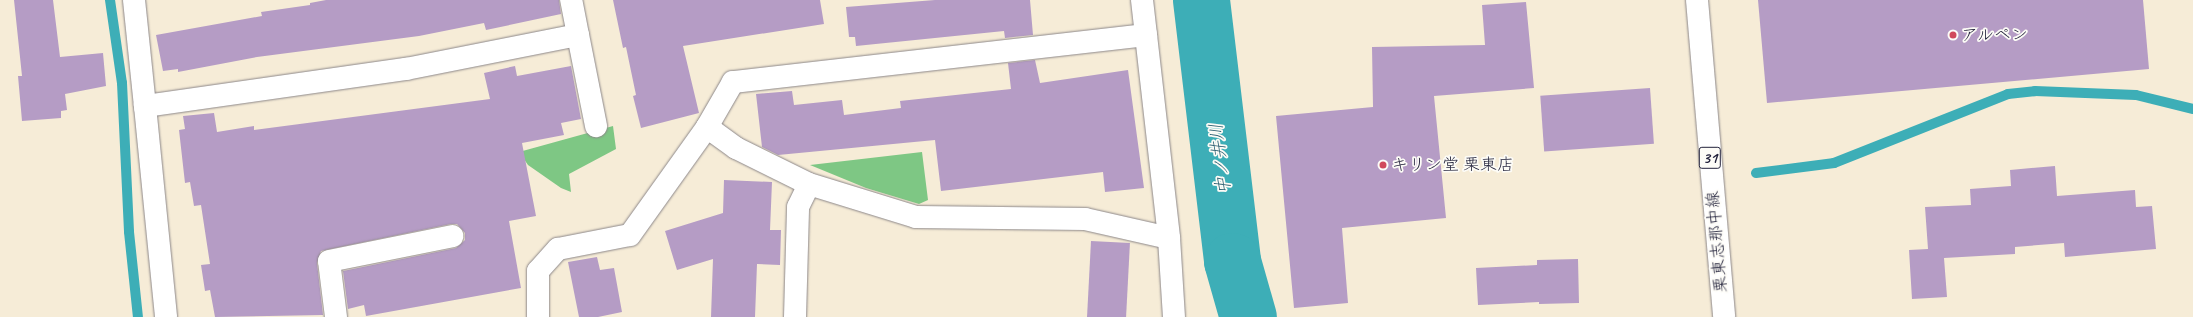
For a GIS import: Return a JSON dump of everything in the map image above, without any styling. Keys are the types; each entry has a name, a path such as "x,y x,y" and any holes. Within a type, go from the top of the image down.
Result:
{"street":[{"path":"134,0 166,317"},
{"path":"571,0 596,126"},
{"path":"1142,0 1169,238 1174,317"},
{"name":"栗東志那中線","path":"1697,0 1724,317"},
{"path":"538,317 538,271 558,249 630,235 708,127 733,82 1146,35"},
{"path":"145,106 406,69 578,36"},
{"path":"708,127 736,148 809,184 916,217 1085,219 1169,238"},
{"path":"795,317 798,207 809,184"},
{"path":"336,317 329,261 453,236"}],"green space":[{"path":"613,126 616,149 569,174 571,192 561,188 528,165 519,152"},
{"path":"922,152 928,200 919,204 866,188 810,165"}],"building":[{"path":"14,0 53,0 60,57 103,53 106,86 65,94 67,110 61,111 61,118 22,121 18,76 22,76"},
{"path":"326,0 559,0 561,14 486,30 484,23 419,36 257,57 178,72 178,69 163,71 156,35 262,16 261,12 310,5 310,3"},
{"path":"613,0 820,0 824,24 683,46 699,113 641,128 633,96 636,95 626,47 623,48"},
{"path":"935,0 1030,0 1033,35 1005,38 1004,31 856,46 855,37 849,37 846,7"},
{"name":"アルペン","path":"1758,0 2143,0 2149,69 1767,103"},
{"path":"1526,2 1534,88 1434,96 1446,218 1342,228 1348,303 1294,308 1276,116 1373,107 1372,47 1485,45 1482,5"},
{"path":"1035,60 1040,83 1128,70 1144,188 1105,192 1103,172 941,191 935,140 778,155 762,147 756,94 792,91 794,105 842,100 844,115 901,108 900,101 1011,89 1008,63"},
{"path":"515,66 517,76 571,66 581,119 561,123 564,135 522,143 536,216 509,221 521,288 366,316 364,305 348,309 343,271 456,248 465,240 465,233 457,224 451,224 321,251 317,263 323,315 215,317 210,290 205,291 201,265 210,264 201,205 194,206 190,182 185,183 179,130 185,129 183,116 214,113 217,132 254,126 254,130 490,99 484,73"},
{"path":"1650,88 1654,144 1544,152 1540,96"},
{"path":"2055,166 2057,196 2135,190 2136,207 2152,206 2156,249 2065,257 2064,243 2015,247 2015,254 1944,258 1947,297 1912,299 1909,250 1928,249 1925,207 1971,205 1970,189 2011,186 2010,170"},
{"path":"724,180 772,182 770,230 781,230 780,265 757,264 755,317 711,317 713,259 677,270 665,231 723,213"},
{"path":"1091,241 1130,243 1126,317 1087,317"},
{"path":"597,257 600,270 614,268 622,312 598,317 579,317 568,262"},
{"path":"1578,259 1579,303 1539,304 1539,302 1478,305 1476,268 1537,265 1537,260"}],"waterway":[{"path":"110,0 122,83 129,232 138,317"},
{"name":"中ノ井川","path":"1201,0 1232,261 1248,317"},
{"path":"1756,173 1834,163 2008,94 2035,91 2136,95 2193,109"}],"place":[{"name":"アルペン","path":"1953,35"},
{"name":"キリン堂 栗東店","path":"1383,165"}]}
